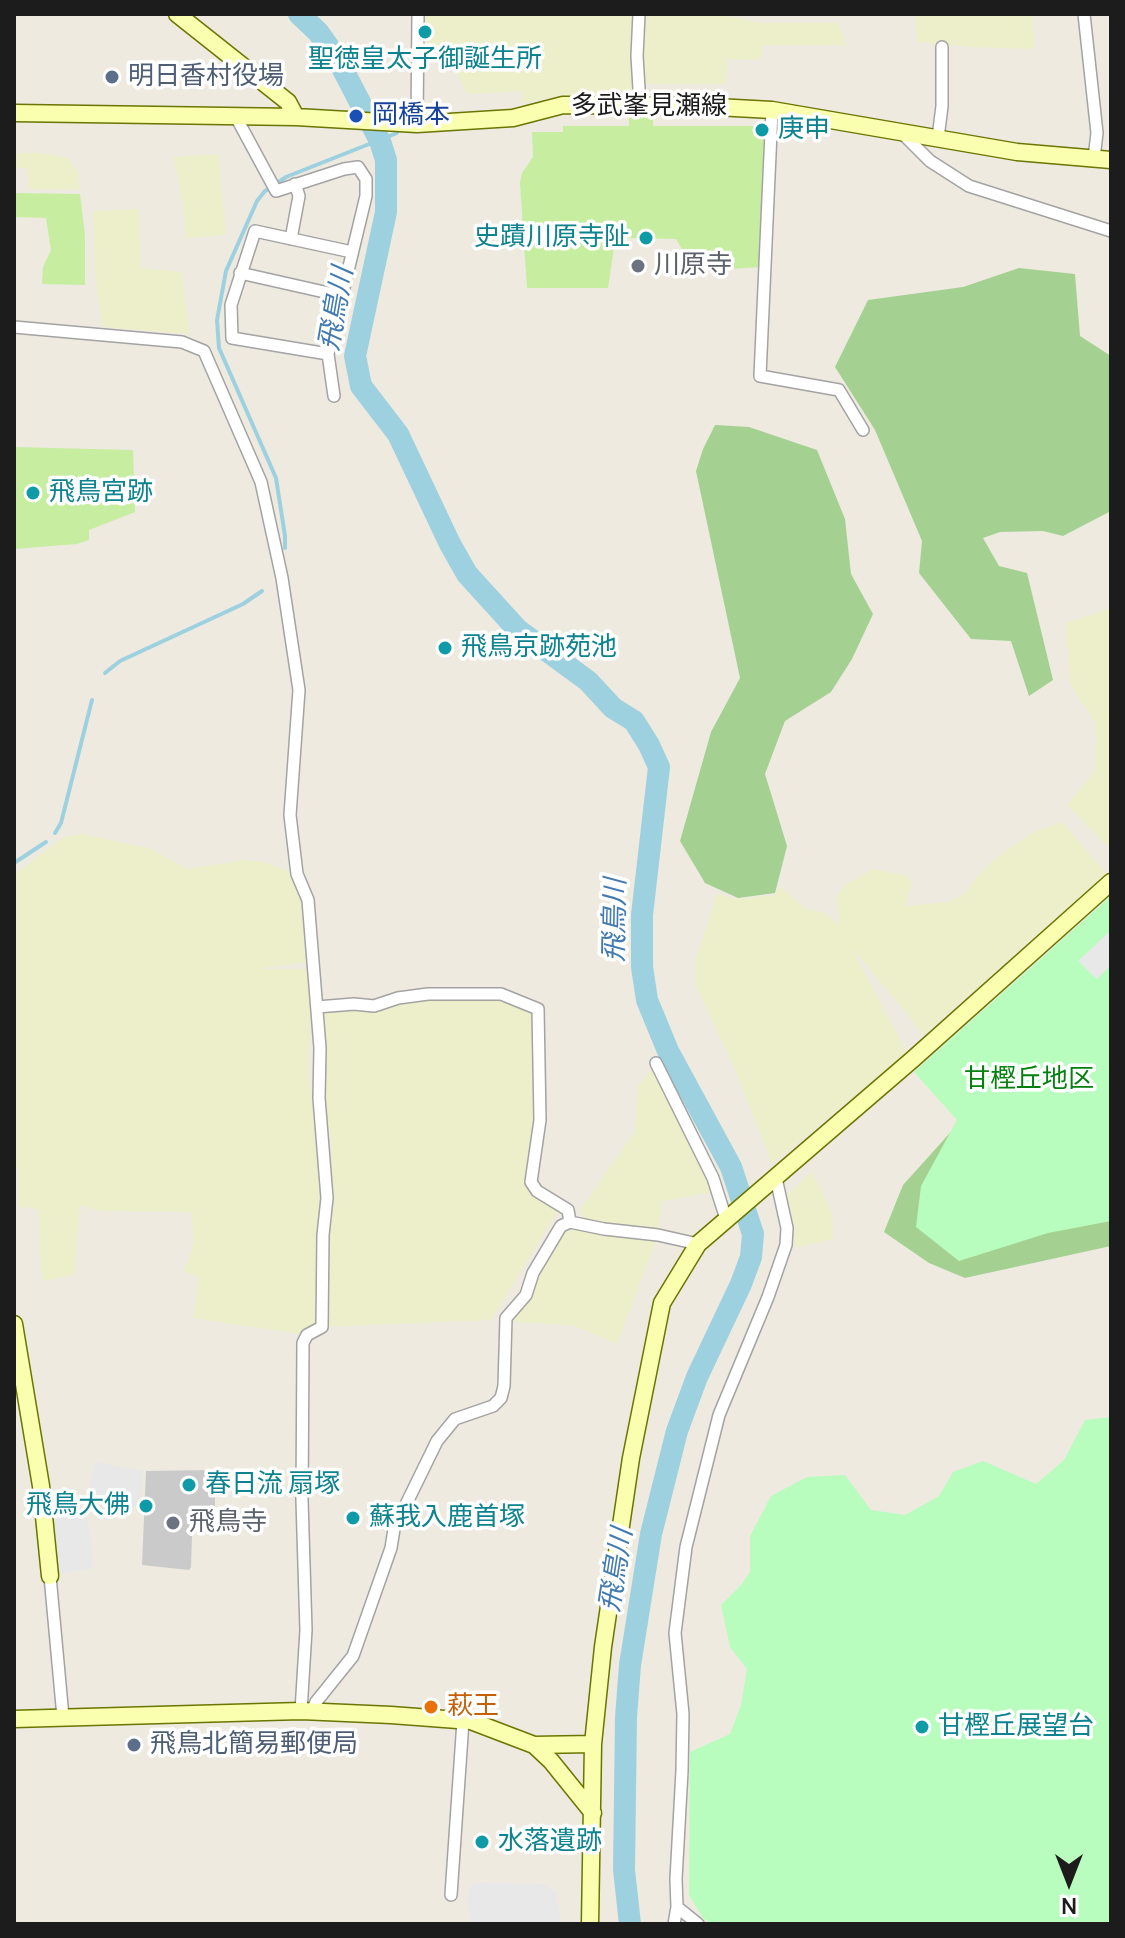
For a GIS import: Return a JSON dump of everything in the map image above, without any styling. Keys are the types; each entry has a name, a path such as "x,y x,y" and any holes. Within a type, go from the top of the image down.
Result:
{"main road":[{"path":"177,14 288,102 296,117"},
{"name":"多武峯見瀬線","path":"14,113 296,117 417,124 513,118 563,105 772,110 1017,152 1102,159"},
{"path":"590,1924 593,1744 603,1647 631,1458 662,1303 698,1244 1111,882"},
{"path":"14,1324 41,1486 50,1576"},
{"path":"14,1719 306,1711 471,1721 534,1745 593,1744"},
{"path":"534,1745 593,1813"}],"street":[{"path":"417,124 418,14"},
{"path":"639,14 637,56 640,105"},
{"path":"1084,14 1102,159"},
{"path":"938,138 942,106 942,47"},
{"path":"772,110 760,376 839,390 863,430"},
{"path":"236,117 272,186 295,184 358,167 366,179 366,196 328,354 334,396"},
{"path":"900,131 930,161 969,186 1111,231"},
{"path":"291,239 299,196 295,184"},
{"path":"328,354 232,338 231,305 255,231 352,252"},
{"path":"240,273 342,296"},
{"path":"14,327 182,342 204,351 261,482 299,690 290,815 297,874 308,900 320,1048 319,1098 327,1198 323,1235 322,1327 307,1335 303,1343 306,1711"},
{"path":"317,1007 345,1004 374,1006 398,998 428,994 501,994 538,1009 540,1120 531,1182 537,1191 568,1210 570,1222"},
{"path":"656,1063 713,1178 724,1221"},
{"path":"674,1924 683,1714 675,1633 686,1547 719,1415 786,1245 787,1228 770,1182"},
{"path":"306,1711 353,1656 387,1559 394,1529 437,1441 455,1419 493,1406 501,1398 506,1318 526,1295 533,1273 561,1226 570,1222 698,1244"},
{"path":"50,1576 63,1717"},
{"path":"451,1895 463,1721"},
{"path":"677,1907 698,1924"}],"shaded area":[{"path":"1111,930 1111,965 1097,979 1078,961"},
{"path":"95,1462 143,1471 141,1507 91,1506 89,1492"},
{"name":"飛鳥寺","path":"215,1470 215,1511 192,1536 189,1570 142,1565 146,1471"},
{"path":"51,1510 87,1511 94,1568 57,1574"},
{"path":"473,1883 544,1884 556,1892 562,1924 472,1924 466,1899"}],"green space":[{"path":"423,14 633,14 630,65 634,96 563,96 522,103 522,91 467,94 454,67 427,42 427,31 423,31"},
{"path":"644,14 722,14 759,23 838,23 846,45 763,45 760,60 727,59 726,84 642,84"},
{"path":"915,14 1033,14 1034,49 917,42"},
{"path":"629,117 653,117 653,126 756,126 757,132 764,133 761,267 730,269 695,265 690,263 676,239 629,238 619,239 614,248 608,288 527,288 520,183 522,173 533,157 532,132 563,132 563,126 629,126"},
{"path":"14,153 42,153 68,158 78,172 80,189 29,189 27,168 14,168"},
{"path":"218,154 226,235 186,238 174,157"},
{"path":"14,193 80,194 85,235 85,285 42,284 43,267 51,250 46,218 14,217"},
{"path":"138,209 141,268 182,272 189,334 102,327 95,273 93,211"},
{"path":"1019,268 1075,274 1080,336 1111,356 1111,511 1063,536 1043,531 1000,532 983,538 999,566 1027,573 1053,680 1029,696 1011,641 971,639 919,573 922,541 875,430 835,367 868,300 963,287"},
{"path":"715,425 749,427 817,450 845,519 851,574 873,614 852,659 831,692 785,721 765,774 787,846 775,893 738,898 705,883 680,841 711,732 740,678 696,471"},
{"path":"14,447 133,450 135,512 89,530 89,540 77,544 14,549"},
{"path":"1111,608 1111,850 1067,805 1095,771 1097,740 1094,721 1070,684 1066,623"},
{"path":"1062,822 1107,874 923,1036 851,947 907,1053 772,1164 737,1074 696,985 696,960 717,894 736,899 776,895 780,886 804,908 825,913 839,925 837,896 845,885 873,869 905,875 912,882 905,906 948,902 965,894 978,875 997,857 1034,832"},
{"path":"82,834 149,848 188,869 243,860 264,862 297,874 308,900 311,961 258,969 312,969 308,1075 318,1142 322,1314 332,1145 324,1099 326,1049 317,1007 501,994 538,1009 538,1077 531,1176 558,1210 491,1320 322,1327 307,1335 193,1318 199,1277 184,1271 194,1243 191,1212 101,1211 80,1205 74,1275 42,1281 38,1209 18,1207 18,1168 14,1167 14,875 64,837"},
{"name":"甘樫丘地区","path":"1111,896 1111,1221 1048,1233 959,1261 916,1227 921,1186 957,1120 914,1072"},
{"path":"651,1070 714,1192 662,1201 658,1235 617,1344 572,1325 513,1322 562,1228 588,1227 580,1210 635,1131 638,1087"},
{"path":"967,1114 1111,1155 1111,1246 965,1278 929,1263 884,1232 903,1185"},
{"path":"812,1172 832,1212 833,1239 794,1248 795,1228 787,1195"},
{"path":"1111,1417 1111,1924 711,1924 703,1918 689,1895 690,1752 730,1734 741,1705 747,1669 730,1647 721,1605 750,1572 750,1536 771,1496 807,1477 845,1475 871,1510 905,1515 939,1496 953,1472 983,1461 1036,1484 1064,1460 1085,1420"}],"waterway":[{"name":"飛鳥川","path":"299,14 318,32 338,60 380,141 386,160 386,212 355,356 361,386 398,434 467,574 517,629 588,681 613,708 634,721 659,767 642,915 642,967 647,1000 668,1051 731,1167 753,1234 751,1257 741,1284 697,1377 677,1431 651,1534 630,1665 626,1717 624,1870 630,1924"},
{"path":"285,548 276,478 219,348 217,320 226,271 257,201 265,191 286,177 397,133"},
{"path":"105,673 120,661 243,604 262,591"},
{"path":"55,833 61,823 92,700"},
{"path":"14,863 46,842"}],"place":[{"name":"聖徳皇太子御誕生所","path":"425,32"},
{"name":"明日香村役場","path":"112,77"},
{"name":"岡橋本","path":"356,116"},
{"name":"庚申","path":"762,130"},
{"name":"史蹟川原寺阯","path":"646,238"},
{"name":"川原寺","path":"638,266"},
{"name":"飛鳥宮跡","path":"33,493"},
{"name":"飛鳥京跡苑池","path":"445,648"},
{"name":"春日流 扇塚","path":"189,1485"},
{"name":"飛鳥大佛","path":"146,1506"},
{"name":"蘇我入鹿首塚","path":"353,1518"},
{"name":"飛鳥寺","path":"173,1523"},
{"name":"萩王","path":"431,1707"},
{"name":"甘樫丘展望台","path":"922,1727"},
{"name":"飛鳥北簡易郵便局","path":"134,1745"},
{"name":"水落遺跡","path":"482,1842"}]}
